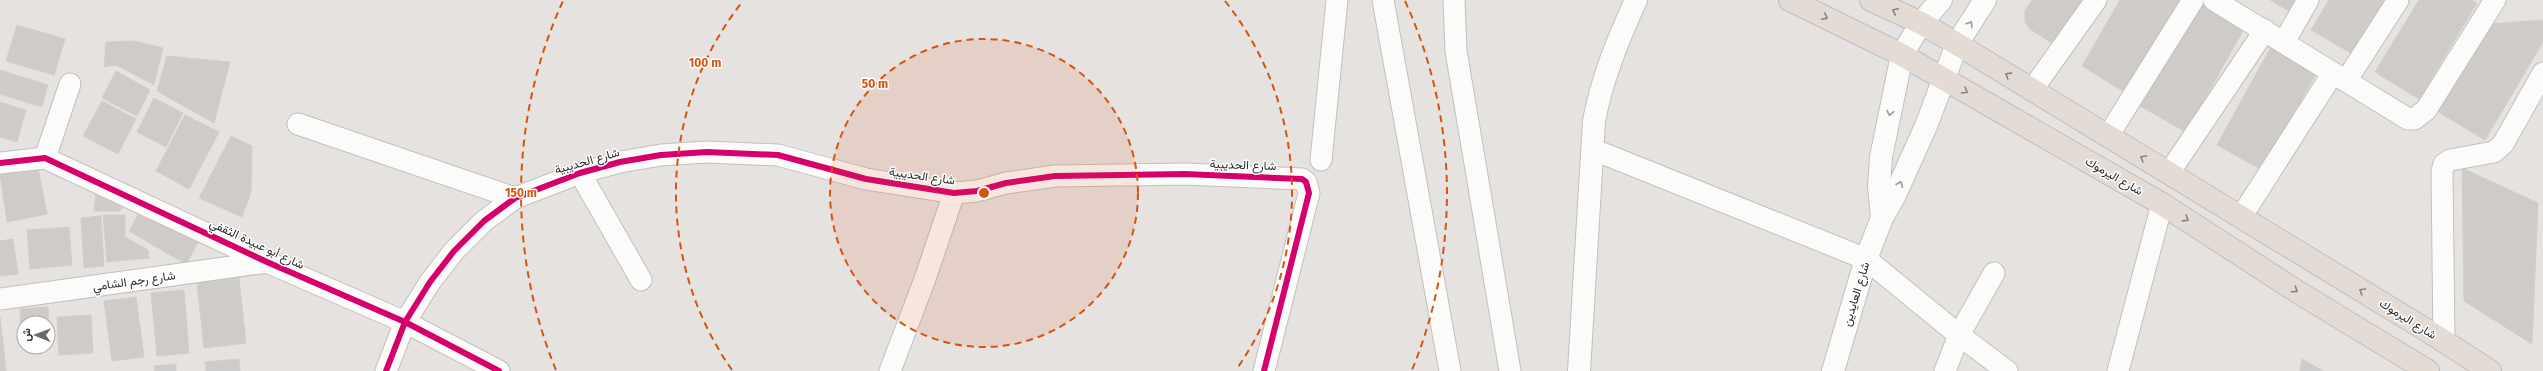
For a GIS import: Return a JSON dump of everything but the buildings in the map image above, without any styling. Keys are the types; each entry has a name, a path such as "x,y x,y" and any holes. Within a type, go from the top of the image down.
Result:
{"highway":[{"name":"شارع اليرموك","path":"1790,0 1941,88 2162,204 2301,294 2428,371"},
{"name":"شارع اليرموك","path":"1871,0 1921,23 1957,44 2242,217 2490,371"}],"street":[{"path":"1321,160 1337,0"},
{"path":"1383,0 1450,371"},
{"path":"1454,0 1456,51 1510,371"},
{"path":"1579,371 1592,149 1599,91 1609,61 1636,0"},
{"name":"شارع العايدين","path":"1882,218 1878,186 1881,157 1900,65 1921,23 1941,0"},
{"name":"شارع العايدين","path":"1833,371 1866,259 1882,218 1896,195 1941,88 1957,44 1984,0"},
{"path":"2032,90 2096,0"},
{"path":"2108,136 2193,0"},
{"path":"2214,0 2408,119 2419,118 2495,0"},
{"path":"2284,42 2308,0"},
{"path":"2242,217 2340,77 2398,0"},
{"path":"2169,173 2265,30"},
{"path":"2444,342 2442,172 2444,164 2450,160 2494,152 2503,144 2543,74"},
{"path":"0,163 45,158 70,84"},
{"path":"298,124 515,198"},
{"path":"1592,149 1866,259 1959,335 2007,371"},
{"name":"شارع الحديبية","path":"386,371 405,322 430,282 454,251 484,221 515,198 580,173 620,162 661,155 738,152 778,155 866,179 954,193 977,191 1006,184 1055,176 1185,174 1302,179 1306,182 1309,193 1264,371"},
{"name":"شارع أبو عبيدة الثقفي","path":"45,158 267,262 405,322 499,371"},
{"path":"580,173 641,280"},
{"path":"890,371 925,279 954,193"},
{"path":"2118,371 2162,204"},
{"name":"شارع رجم الشامي","path":"0,299 267,262"},
{"path":"1945,371 1959,335 1994,273"}],"cycle path":[{"path":"386,371 405,322 430,282 454,251 484,221 515,198 580,173 620,162 661,155 707,152 778,155 866,179 954,193 977,191 1006,183 1055,176 1185,174 1302,179 1306,182 1309,193 1264,371"},
{"path":"0,163 45,158 267,262 405,322 499,371"}]}
